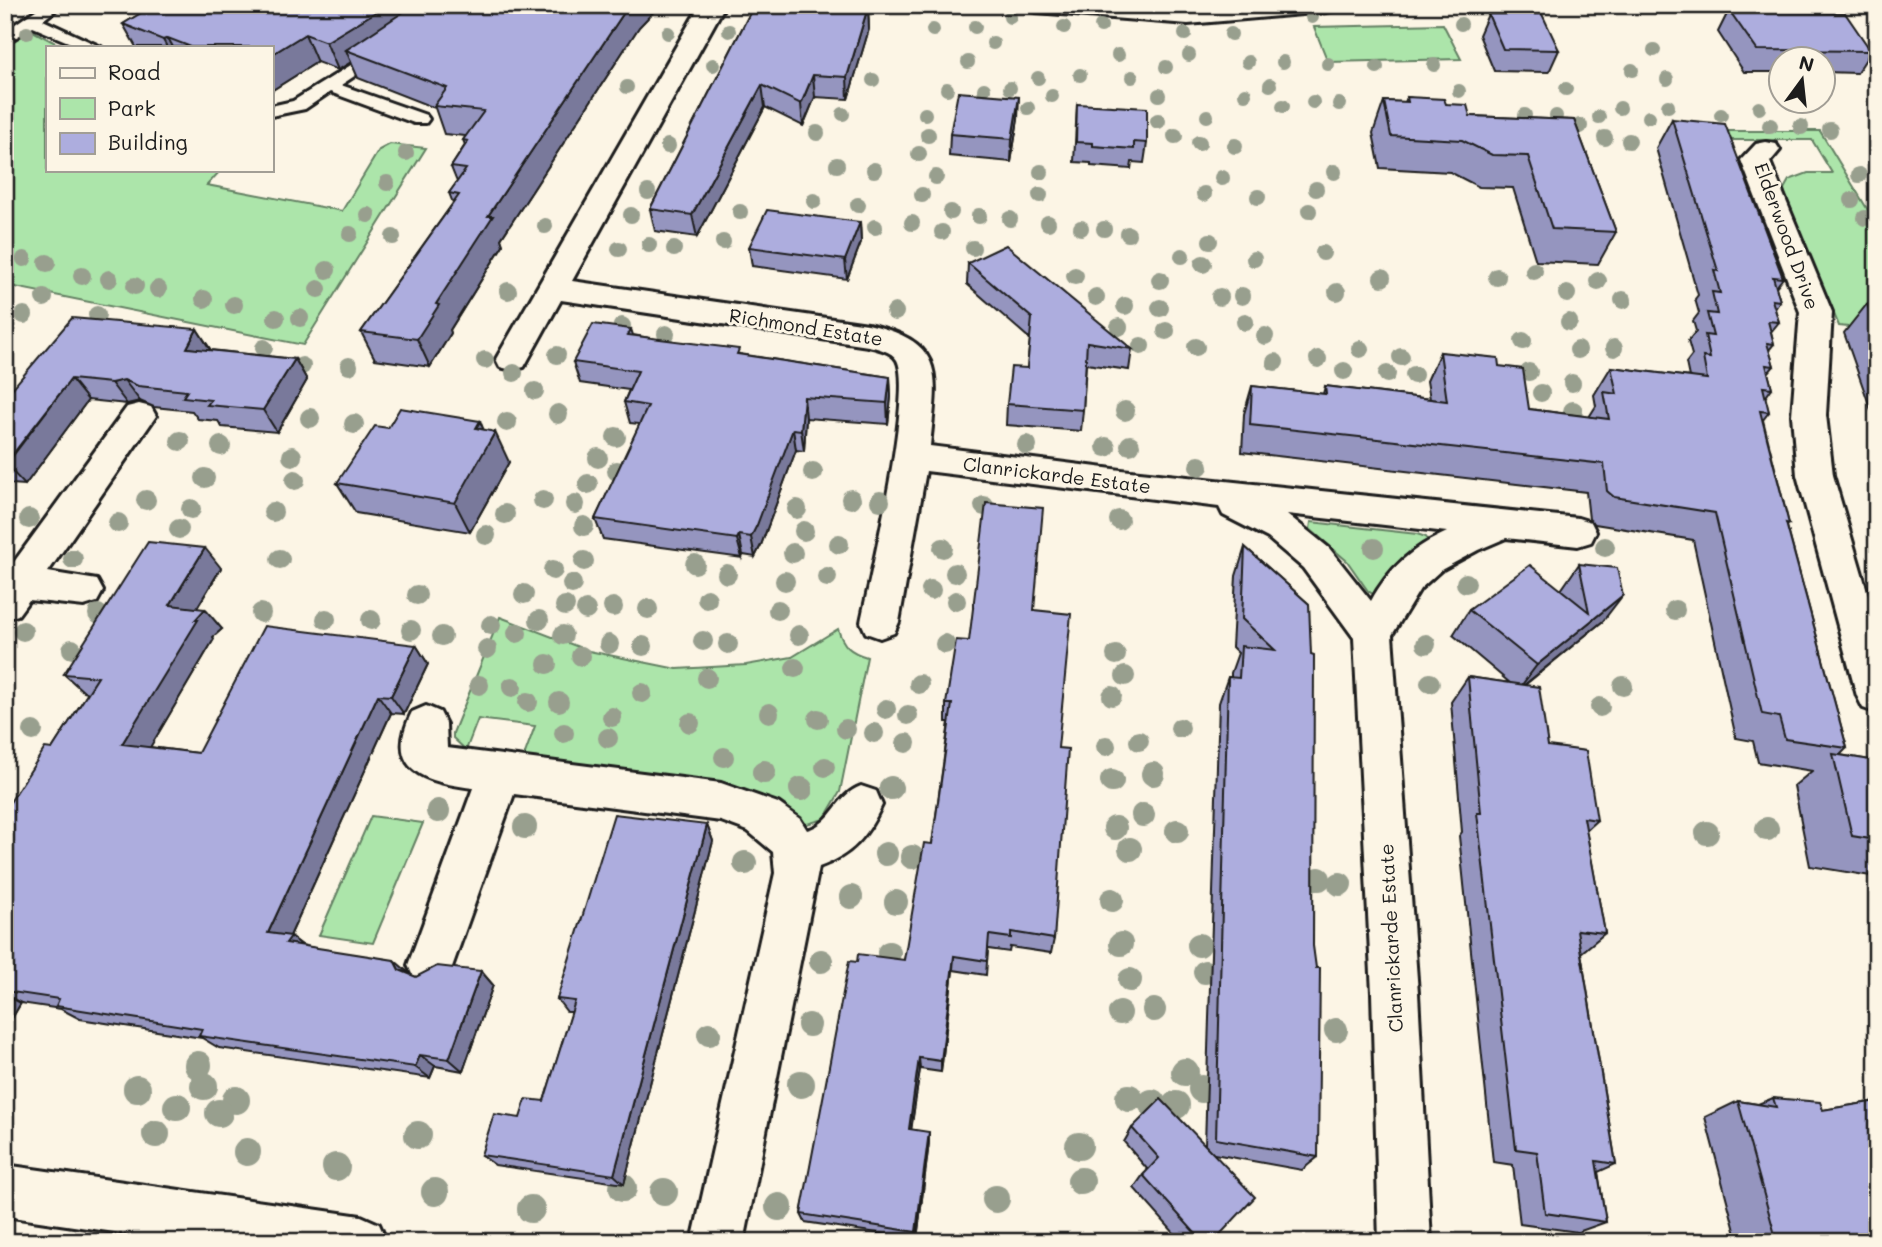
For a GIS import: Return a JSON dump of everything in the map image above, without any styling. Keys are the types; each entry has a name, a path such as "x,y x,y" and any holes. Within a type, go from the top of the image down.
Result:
{"street":[{"path":"512,359 713,5"},
{"path":"1036,5 1188,16 1326,5"},
{"name":"Elderwood Drive","path":"1766,150 1755,160 1816,312 1809,415 1815,475 1866,617 1877,696"},
{"name":"Richmond Estate","path":"552,288 868,335 896,342 912,356 919,378 910,456 880,622"},
{"path":"12,594 138,416"},
{"name":"Clanrickarde Estate","path":"910,456 1204,492 1578,532"},
{"name":"Clanrickarde Estate","path":"1204,492 1240,506 1294,536 1332,575 1373,635 1395,993 1405,1242"},
{"name":"Clanrickarde Estate","path":"1373,635 1396,593 1418,569 1455,544 1503,524"},
{"path":"12,594 84,591"},
{"path":"426,724 425,755 438,765 721,802 752,811 779,827 791,838 798,853 795,884 718,1242"},
{"path":"431,965 500,773"},
{"path":"798,853 829,845 845,832 861,805"},
{"path":"5,1190 360,1242"}],"lane":[{"path":"5,39 54,5"},
{"path":"31,20 91,46"},
{"path":"273,111 299,105 394,43"},
{"path":"329,86 420,120"}],"green space":[{"path":"1443,24 1461,59 1328,62 1314,27"},
{"path":"29,29 61,46 46,46 46,172 219,172 207,185 342,211 379,150 390,144 426,148 303,345 5,285 5,41"},
{"path":"1694,131 1820,131 1877,225 1877,330 1839,326 1786,198 1784,189 1789,180 1808,173 1832,173 1812,140 1701,140"},
{"path":"1311,522 1417,534 1426,537 1429,542 1397,564 1380,589 1373,594 1347,561 1310,529"},
{"path":"500,617 589,651 677,669 746,665 792,657 838,629 848,648 867,657 840,792 824,819 807,824 750,792 724,784 523,759 535,726 478,719 466,750 453,738 453,733"},
{"path":"371,816 423,823 373,943 319,935"}],"building":[{"path":"154,5 387,5 326,42 305,34 273,54 273,46 188,46 168,38 163,40 123,24"},
{"path":"414,5 629,5 488,216 493,216 436,304 439,305 417,339 361,332 459,195 449,193 466,169 451,167 468,141 463,140 484,111 434,106 447,88 346,50"},
{"path":"754,5 868,7 847,77 813,75 801,104 762,85 692,215 650,209"},
{"path":"1729,10 1845,13 1871,51 1836,51 1836,46 1766,46 1766,50 1757,50"},
{"path":"1488,14 1542,14 1559,50 1503,49"},
{"path":"958,92 1019,97 1012,139 950,134"},
{"path":"1407,97 1444,99 1446,104 1467,105 1470,116 1574,120 1616,232 1552,229 1528,156 1492,155 1462,140 1391,136 1384,101 1408,102"},
{"path":"1077,104 1147,108 1147,143 1134,142 1134,149 1076,142"},
{"path":"1672,119 1725,124 1783,278 1773,277 1780,301 1772,300 1779,322 1768,321 1774,344 1767,343 1774,366 1766,365 1772,388 1763,387 1769,412 1760,411 1789,524 1786,523 1847,748 1785,739 1779,717 1762,714 1715,513 1614,497 1607,491 1604,464 1250,425 1252,386 1326,394 1325,386 1447,401 1440,352 1498,358 1499,366 1523,369 1529,409 1609,419 1604,392 1617,394 1611,367 1707,379 1703,357 1710,358 1705,335 1713,336 1707,313 1717,314 1712,292 1720,293 1714,270 1718,271"},
{"path":"767,210 860,222 845,260 749,247"},
{"path":"1006,245 1132,349 1087,342 1083,410 1007,404 1011,367 1027,368 1032,318 968,263"},
{"path":"1867,304 1877,305 1877,331"},
{"path":"72,318 197,329 187,348 295,359 263,410 207,405 211,400 183,397 187,391 138,386 124,380 111,383 71,379 5,464 5,397"},
{"path":"593,324 631,329 628,335 739,349 737,354 890,377 887,403 804,397 801,430 793,429 751,537 739,535 737,539 595,519 648,406 624,402 638,371 573,362"},
{"path":"400,408 480,421 476,428 495,432 455,503 337,483 375,426 388,428"},
{"path":"986,503 1043,508 1034,610 1071,614 1058,748 1068,749 1054,939 1011,932 1011,938 989,935 987,961 954,956 941,1061 919,1058 909,1129 929,1132 916,1232 801,1214 849,961 857,962 858,954 904,960 924,843 932,844 952,704 946,704 956,640 969,641"},
{"path":"148,542 205,548 170,605 205,609 195,620 198,620 122,744 198,753 264,626 416,645 391,696 378,695 268,933 291,936 286,943 394,960 399,970 416,977 437,966 481,971 449,1059 420,1055 415,1067 199,1036 202,1029 56,1006 59,999 5,991 5,810 45,748 52,749 98,677 64,674"},
{"path":"1245,547 1309,604 1311,654 1314,655 1313,946 1316,968 1320,968 1318,1157 1216,1139 1228,677 1239,678 1241,646 1275,650 1242,619"},
{"path":"1579,564 1617,568 1623,595 1537,665 1469,610 1530,565 1589,612"},
{"path":"1468,677 1539,687 1548,746 1586,751 1597,820 1584,818 1605,933 1577,930 1616,1164 1596,1161 1606,1222 1545,1213 1537,1152 1516,1149 1477,813 1481,813"},
{"path":"1833,754 1877,761 1877,840 1852,836"},
{"path":"614,814 707,825 614,1175 481,1155 494,1114 520,1118 526,1099 544,1101 575,1001 557,999"},
{"path":"1773,1098 1820,1102 1823,1110 1877,1101 1877,1240 1777,1242 1738,1101 1776,1107"},
{"path":"1161,1099 1255,1197 1213,1242 1203,1242 1143,1175 1159,1158 1132,1128"}]}
